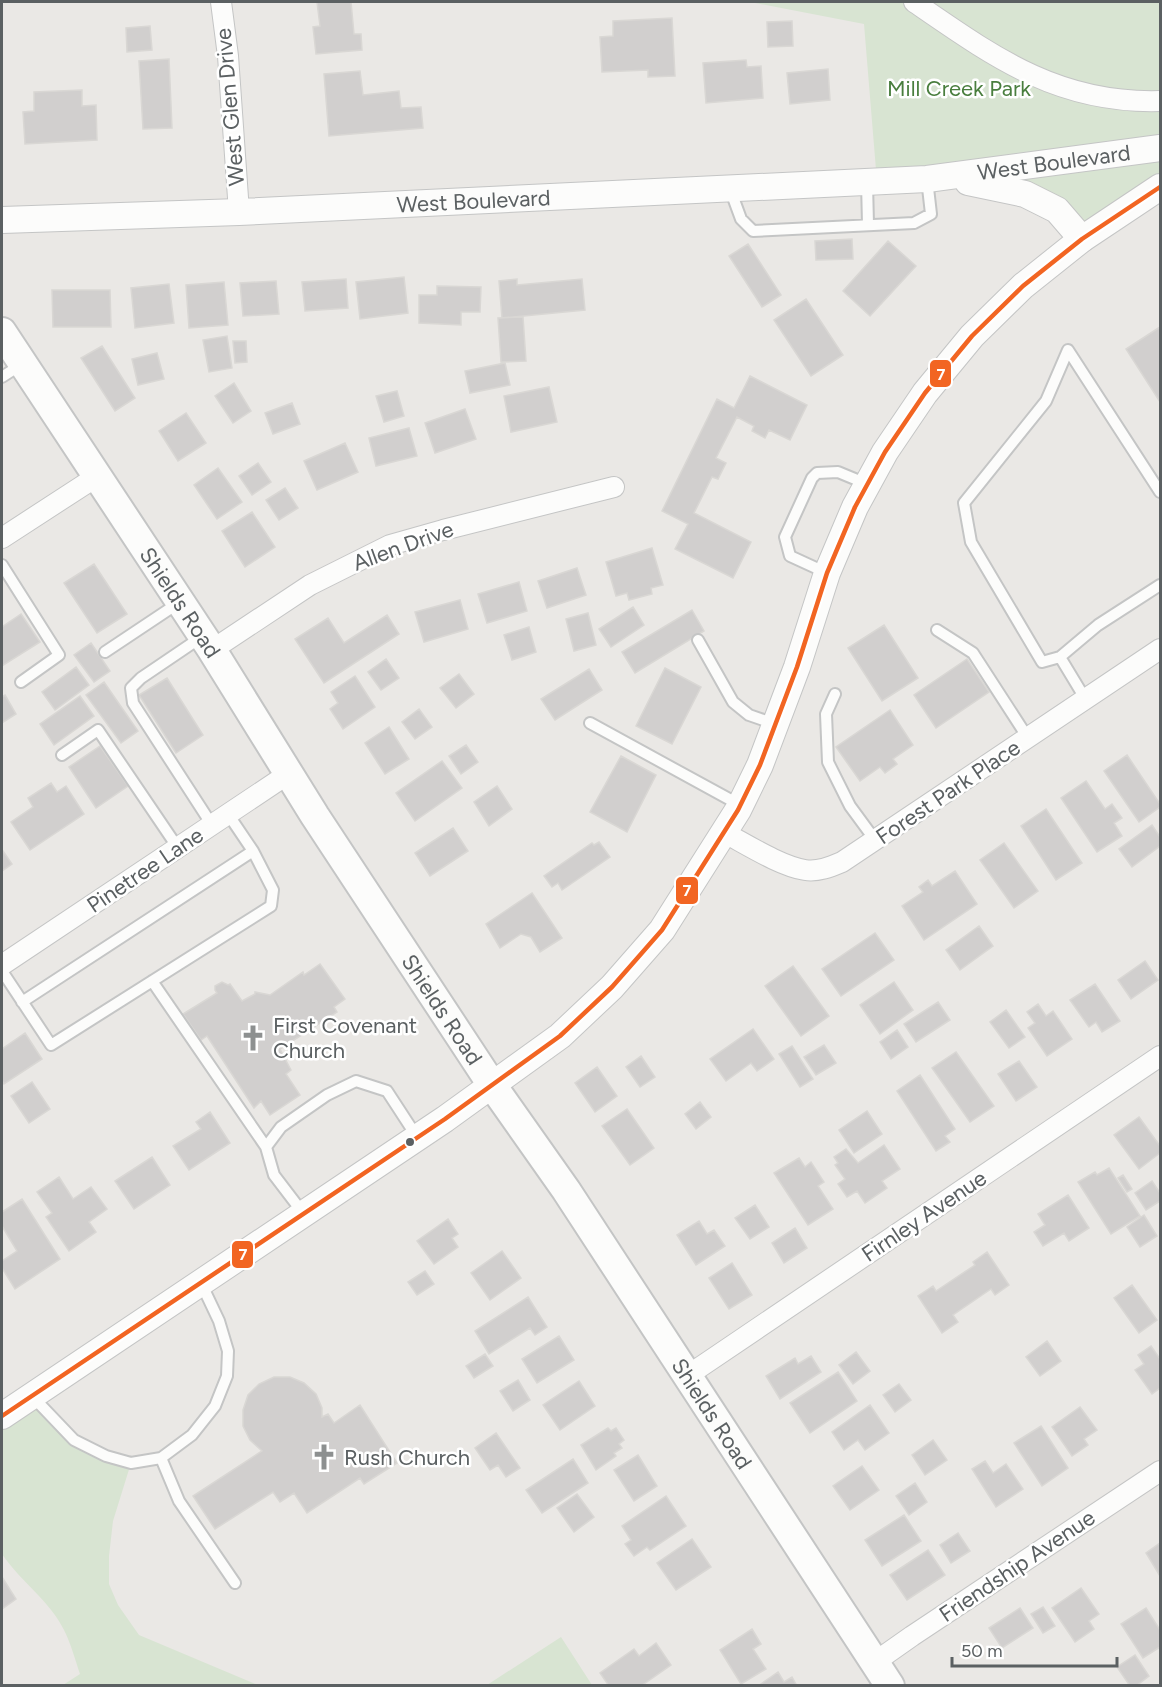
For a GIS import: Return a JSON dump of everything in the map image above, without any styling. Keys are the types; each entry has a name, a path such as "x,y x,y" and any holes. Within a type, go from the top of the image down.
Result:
{"main road":[{"name":"Shields Road","path":"2,332 12,370 96,477 180,602 288,774 492,1085 566,1190 882,1674"}],"street":[{"name":"West Glen Drive","path":"221,2 228,56 239,212"},
{"path":"914,2 1004,62 1040,78 1072,90 1101,96 1161,101"},
{"name":"West Boulevard","path":"2,220 239,212 937,178 1161,148"},
{"name":"West Boulevard","path":"937,178 1025,194 1057,210 1082,239"},
{"path":"2,1416 417,1138 560,1036 612,987 662,930 740,806 760,765 797,667 826,573 855,507 885,452 925,393 972,336 1023,286 1082,239 1161,187"},
{"path":"2,538 96,477"},
{"name":"Allen Drive","path":"207,643 310,585 390,546 443,530 614,487"},
{"name":"Forest Park Place","path":"723,832 789,866 807,871 825,869 842,862 1161,649"},
{"name":"Pinetree Lane","path":"2,965 288,774"},
{"name":"Firnley Avenue","path":"687,1376 1161,1056"},
{"name":"Friendship Avenue","path":"882,1674 912,1636 1161,1471"}],"lane":[{"path":"730,188 741,219 753,231 914,223 931,214 937,178"},
{"path":"867,182 868,224"},
{"path":"1161,492 1068,350 1046,400 964,503 971,542 1042,662 1060,657 1098,624 1161,585"},
{"path":"826,573 790,556 786,544 785,537 812,478 818,473 838,472 867,484"},
{"path":"2,565 59,655 21,682"},
{"path":"105,652 180,602"},
{"path":"937,630 973,653 1028,738"},
{"path":"698,639 734,702 749,715 775,724"},
{"path":"2,971 51,1045 271,906 273,890 253,851 220,820 151,733 133,703 131,688 141,678 207,643"},
{"path":"1060,657 1086,700"},
{"path":"835,694 826,714 828,762 850,806 875,840"},
{"path":"590,723 740,806"},
{"path":"62,755 98,730 178,848"},
{"path":"22,1002 253,851"},
{"path":"152,981 266,1147 274,1175 303,1214"},
{"path":"266,1147 281,1127 327,1095 356,1081 387,1091 417,1138"},
{"path":"32,1396 74,1440 106,1456 131,1463 161,1458 192,1434 215,1406 227,1376 228,1351 219,1321 201,1283"},
{"path":"161,1458 179,1501 235,1583"}],"green space":[{"name":"Mill Creek Park","path":"750,2 1160,2 1160,187 1082,239 993,186 877,182 864,24"},
{"path":"31,1396 74,1440 131,1463 113,1521 109,1584 118,1605 139,1635 258,1685 63,1685 80,1674 66,1635 51,1610 2,1554 2,1416"},
{"path":"561,1637 592,1685 487,1685"}],"building":[{"path":"317,2 351,2 354,34 361,34 362,50 316,54 313,27 320,26"},
{"path":"672,18 675,76 648,77 648,70 602,72 600,37 613,36 613,21"},
{"path":"792,21 793,46 768,47 767,22"},
{"path":"150,26 152,50 127,52 126,28"},
{"path":"169,59 172,128 143,129 139,61"},
{"path":"746,60 747,67 761,66 763,98 706,103 703,63"},
{"path":"828,69 830,100 790,104 787,73"},
{"path":"360,71 363,95 399,91 401,108 421,107 423,128 329,136 324,74"},
{"path":"82,90 82,106 96,105 97,140 25,144 23,112 34,111 34,92"},
{"path":"852,239 853,259 816,260 815,241"},
{"path":"888,241 916,266 870,316 843,291"},
{"path":"748,244 781,295 762,307 729,256"},
{"path":"404,277 408,313 360,319 356,282"},
{"path":"346,279 348,308 305,311 302,282"},
{"path":"517,279 517,285 582,279 585,310 502,318 499,281"},
{"path":"276,281 279,314 243,316 240,283"},
{"path":"224,282 228,325 189,328 186,285"},
{"path":"169,284 174,323 135,328 131,288"},
{"path":"437,286 481,287 480,312 461,312 461,325 419,323 419,295 437,295"},
{"path":"52,290 110,290 111,327 53,327"},
{"path":"806,299 843,355 811,376 774,320"},
{"path":"523,317 526,361 501,362 498,318"},
{"path":"1160,327 1160,402 1126,349"},
{"path":"227,336 232,368 209,372 203,340"},
{"path":"233,341 246,341 247,362 235,363"},
{"path":"102,346 135,398 115,411 81,358"},
{"path":"157,353 164,379 138,385 132,359"},
{"path":"505,363 510,385 470,393 465,371"},
{"path":"750,376 807,405 790,440 769,430 765,438 752,431 754,426 737,417 716,458 726,463 718,479 712,477 694,513 751,542 733,578 675,549 688,524 662,511 717,399 734,408"},
{"path":"234,383 251,411 233,423 215,396"},
{"path":"549,387 557,422 511,432 504,396"},
{"path":"397,391 404,416 384,422 376,396"},
{"path":"292,403 300,424 273,434 265,413"},
{"path":"465,409 476,439 435,453 425,423"},
{"path":"186,413 206,443 178,461 159,431"},
{"path":"409,428 417,456 376,466 369,438"},
{"path":"345,443 358,472 317,490 304,461"},
{"path":"258,463 271,482 252,495 239,476"},
{"path":"218,468 242,502 217,519 194,485"},
{"path":"285,488 298,508 279,520 266,500"},
{"path":"252,512 275,547 245,567 222,531"},
{"path":"652,548 663,585 651,588 652,594 629,600 627,593 616,596 606,562"},
{"path":"94,564 127,614 97,633 64,583"},
{"path":"577,568 586,595 547,608 538,581"},
{"path":"519,582 527,611 487,623 478,594"},
{"path":"460,600 468,629 424,642 415,612"},
{"path":"633,607 644,625 611,647 599,629"},
{"path":"692,610 704,631 635,673 622,652"},
{"path":"588,613 596,645 574,651 566,619"},
{"path":"21,614 40,642 2,666 2,627"},
{"path":"387,615 399,634 324,683 295,639 328,618 344,643"},
{"path":"884,625 918,678 882,701 848,648"},
{"path":"529,627 536,652 512,660 504,635"},
{"path":"91,643 110,671 94,682 74,655"},
{"path":"386,659 399,678 381,690 368,672"},
{"path":"967,659 989,692 936,728 914,695"},
{"path":"76,667 89,685 55,710 42,692"},
{"path":"665,668 701,687 672,744 636,726"},
{"path":"589,669 602,690 555,720 541,699"},
{"path":"459,674 474,694 456,708 440,688"},
{"path":"355,676 375,707 343,729 330,709 338,703 331,692"},
{"path":"167,678 203,735 176,753 139,695"},
{"path":"104,682 138,731 121,743 86,695"},
{"path":"5,695 16,714 2,723 2,697"},
{"path":"80,696 94,716 54,745 40,724"},
{"path":"419,709 432,727 415,739 402,722"},
{"path":"890,710 913,745 893,759 897,764 885,773 880,767 860,781 836,747"},
{"path":"389,727 409,759 385,774 365,743"},
{"path":"466,745 478,762 461,774 449,756"},
{"path":"100,746 128,786 96,808 69,767"},
{"path":"1127,755 1160,804 1160,807 1139,822 1104,771"},
{"path":"621,756 656,775 627,832 590,812"},
{"path":"442,761 462,788 415,821 396,793"},
{"path":"1086,781 1105,809 1112,804 1122,818 1114,823 1122,836 1097,852 1061,798"},
{"path":"51,783 57,792 66,786 84,814 30,850 11,822 33,807 28,798"},
{"path":"497,786 512,809 489,826 474,802"},
{"path":"1046,809 1082,863 1056,880 1021,826"},
{"path":"1152,825 1160,837 1160,846 1132,867 1119,849"},
{"path":"453,828 468,851 430,876 415,853"},
{"path":"599,842 610,857 562,890 558,883 552,887 544,876 592,843 594,845"},
{"path":"1004,843 1038,891 1014,908 980,860"},
{"path":"2,852 12,864 2,871"},
{"path":"955,871 977,904 924,940 902,906 923,892 919,887 928,880 932,886"},
{"path":"532,893 562,938 540,952 531,937 521,934 500,948 486,924"},
{"path":"979,926 993,946 960,970 946,950"},
{"path":"875,933 894,960 841,996 822,969"},
{"path":"1145,961 1158,980 1131,999 1118,980"},
{"name":"First Covenant Church","path":"320,964 345,999 334,1007 337,1012 280,1049 291,1070 286,1074 300,1095 270,1115 261,1101 254,1108 207,1036 201,1040 183,1014 217,993 215,986 222,982 230,984 242,1001 255,992 270,995 303,972 304,975"},
{"path":"793,966 829,1016 801,1036 765,986"},
{"path":"894,982 913,1010 880,1034 860,1005"},
{"path":"1095,984 1120,1021 1102,1032 1096,1022 1089,1027 1070,1000"},
{"path":"938,1002 950,1020 916,1042 904,1024"},
{"path":"1038,1004 1046,1016 1053,1011 1072,1039 1047,1056 1028,1028 1035,1023 1027,1012"},
{"path":"1006,1010 1025,1037 1009,1048 990,1022"},
{"path":"753,1029 774,1059 757,1071 751,1063 726,1081 710,1059"},
{"path":"897,1030 908,1047 891,1059 880,1042"},
{"path":"25,1033 42,1059 4,1084 2,1049"},
{"path":"824,1045 836,1063 816,1075 804,1057"},
{"path":"792,1046 813,1079 800,1087 779,1054"},
{"path":"956,1052 994,1106 970,1122 932,1068"},
{"path":"641,1056 655,1077 640,1087 626,1067"},
{"path":"1019,1061 1037,1087 1016,1101 998,1074"},
{"path":"597,1067 617,1096 595,1112 575,1083"},
{"path":"920,1075 955,1129 945,1136 950,1142 936,1151 897,1091"},
{"path":"32,1082 50,1109 29,1123 11,1096"},
{"path":"700,1102 711,1117 696,1129 685,1114"},
{"path":"627,1109 654,1148 630,1165 602,1126"},
{"path":"867,1111 882,1134 854,1153 839,1130"},
{"path":"210,1112 230,1143 189,1170 173,1146 201,1129 196,1122"},
{"path":"1139,1117 1160,1146 1160,1153 1139,1169 1114,1135"},
{"path":"884,1145 900,1169 882,1181 887,1188 865,1203 857,1191 847,1197 838,1184 845,1179 835,1165 838,1163 834,1157 846,1149 858,1163"},
{"path":"152,1157 170,1185 134,1209 115,1181"},
{"path":"799,1158 805,1167 811,1162 824,1182 818,1186 833,1209 808,1225 774,1173"},
{"path":"1109,1168 1140,1216 1111,1234 1078,1182 1095,1172 1097,1175"},
{"path":"1123,1175 1132,1189 1127,1192 1118,1178"},
{"path":"59,1177 73,1199 91,1187 107,1209 89,1222 96,1232 69,1251 46,1217 52,1213 37,1192"},
{"path":"1152,1181 1160,1193 1160,1201 1146,1210 1135,1193"},
{"path":"1068,1195 1089,1228 1069,1241 1064,1233 1043,1246 1034,1232 1045,1225 1038,1214"},
{"path":"22,1199 60,1259 15,1289 2,1268 2,1261 17,1251 2,1226 2,1212"},
{"path":"755,1205 769,1227 750,1239 735,1218"},
{"path":"1144,1215 1157,1236 1140,1247 1127,1227"},
{"path":"448,1219 458,1234 452,1238 458,1247 434,1264 417,1241"},
{"path":"699,1221 707,1234 714,1230 725,1246 696,1265 677,1235"},
{"path":"795,1228 807,1248 784,1263 772,1243"},
{"path":"502,1251 521,1278 490,1300 471,1273"},
{"path":"987,1252 1009,1285 995,1295 991,1289 953,1315 958,1322 942,1333 918,1296 933,1286 936,1291 975,1265 973,1262"},
{"path":"732,1263 752,1295 729,1309 709,1278"},
{"path":"425,1271 434,1284 417,1295 408,1282"},
{"path":"1132,1285 1157,1320 1139,1333 1114,1298"},
{"path":"528,1297 547,1327 535,1335 530,1328 489,1354 475,1331"},
{"path":"559,1336 574,1360 537,1383 522,1359"},
{"path":"1047,1341 1061,1361 1040,1376 1026,1357"},
{"path":"1151,1346 1160,1359 1160,1388 1152,1394 1135,1370 1144,1364 1138,1355"},
{"path":"856,1352 870,1371 853,1384 839,1365"},
{"path":"485,1354 493,1366 474,1378 466,1366"},
{"path":"811,1356 821,1372 780,1399 766,1376 795,1358 798,1364"},
{"path":"838,1372 857,1401 810,1433 790,1403"},
{"name":"Rush Church","path":"274,1377 290,1377 304,1383 316,1394 322,1408 322,1417 328,1414 334,1423 360,1405 397,1463 364,1484 360,1478 307,1513 294,1493 280,1502 273,1492 215,1529 193,1496 262,1451 250,1440 243,1426 243,1410 248,1395 259,1384"},
{"path":"518,1380 530,1400 513,1411 500,1391"},
{"path":"579,1381 595,1406 560,1430 543,1405"},
{"path":"899,1384 911,1400 895,1412 883,1395"},
{"path":"870,1405 889,1433 865,1450 858,1440 844,1450 832,1432"},
{"path":"1080,1407 1097,1430 1084,1439 1088,1445 1072,1456 1052,1427"},
{"path":"1041,1426 1068,1468 1042,1486 1014,1443"},
{"path":"608,1428 611,1431 616,1428 624,1440 619,1444 622,1448 614,1453 616,1456 596,1470 581,1445"},
{"path":"496,1433 520,1468 506,1477 498,1465 490,1470 475,1448"},
{"path":"933,1440 947,1460 925,1475 912,1455"},
{"path":"638,1455 657,1486 634,1501 614,1470"},
{"path":"573,1459 588,1483 542,1513 526,1490"},
{"path":"985,1461 993,1473 1006,1464 1023,1489 996,1507 972,1469"},
{"path":"862,1466 879,1490 850,1510 833,1486"},
{"path":"915,1483 927,1502 909,1515 896,1496"},
{"path":"577,1494 594,1517 574,1532 557,1508"},
{"path":"666,1496 686,1526 650,1550 647,1547 634,1556 625,1544 631,1540 622,1526"},
{"path":"904,1515 921,1541 882,1566 865,1540"},
{"path":"958,1533 970,1551 951,1563 940,1545"},
{"path":"692,1539 711,1567 676,1590 657,1563"},
{"path":"1160,1543 1160,1576 1146,1553"},
{"path":"928,1550 945,1575 907,1600 890,1575"},
{"path":"2,1577 16,1599 2,1609"},
{"path":"1081,1588 1099,1614 1089,1621 1094,1629 1075,1642 1052,1608"},
{"path":"1043,1607 1055,1626 1043,1633 1031,1614"},
{"path":"1020,1608 1033,1628 1002,1648 989,1628"},
{"path":"1146,1608 1160,1630 1160,1647 1143,1658 1121,1624"},
{"path":"752,1629 761,1644 753,1649 766,1669 741,1684 720,1650"},
{"path":"656,1643 671,1665 641,1686 609,1686 600,1673 634,1649 639,1656"},
{"path":"1135,1655 1149,1676 1136,1686 1130,1686 1117,1667"},
{"path":"778,1672 784,1682 792,1677 797,1686 758,1686"}],"transit line":[{"name":"7","path":"2,1416 445,1119 560,1036 612,987 662,930 738,810 760,765 797,667 827,573 855,507 885,452 925,393 972,336 1023,286 1082,239 1160,187"}],"place":[{"name":"First Covenant Church","path":"253,1038"},
{"name":"Rush Church","path":"324,1457"}]}
